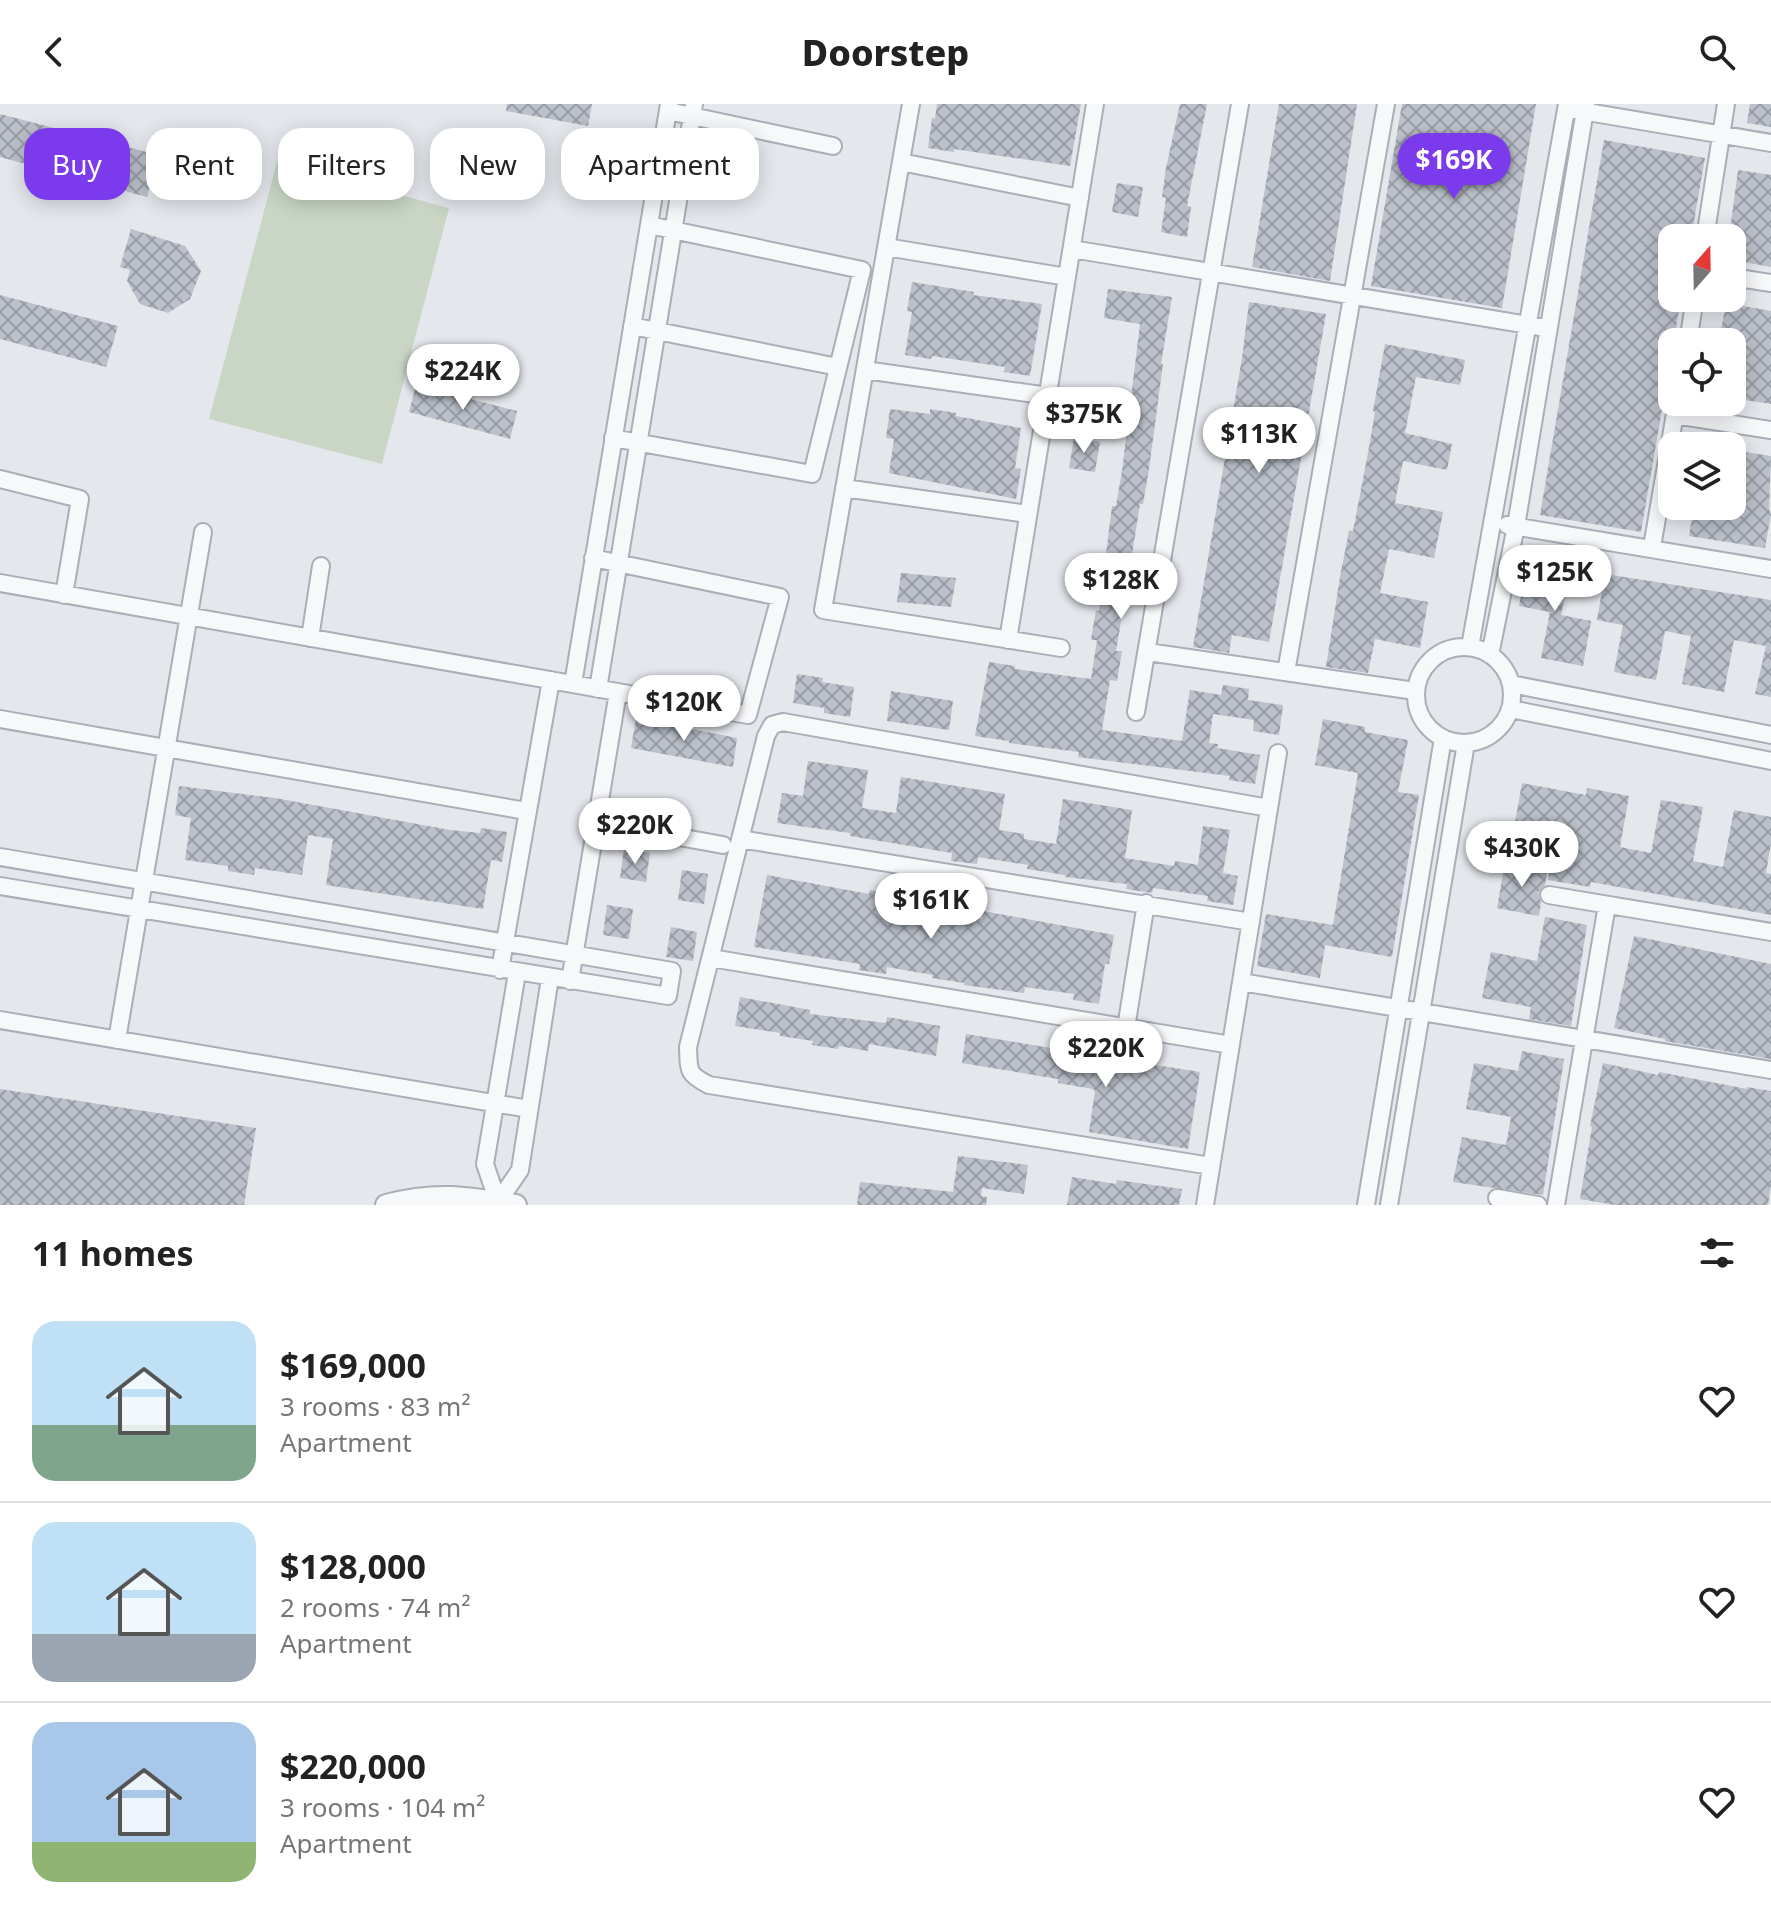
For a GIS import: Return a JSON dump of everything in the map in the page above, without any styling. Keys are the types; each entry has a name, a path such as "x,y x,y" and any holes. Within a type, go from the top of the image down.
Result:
{"street":[{"path":"911,104 823,610 1061,648"},
{"path":"1008,640 1095,104"},
{"path":"1136,712 1240,104"},
{"path":"1286,672 1386,104"},
{"path":"1707,224 1726,104"},
{"path":"1470,647 1567,106 1771,143"},
{"path":"573,684 668,108 693,110 833,146"},
{"path":"1490,655 1516,526 1585,108"},
{"path":"598,689 693,110"},
{"path":"901,162 1080,198"},
{"path":"613,438 812,474 862,270 649,225"},
{"path":"886,247 1067,277"},
{"path":"1072,249 1549,329"},
{"path":"1746,279 1771,283"},
{"path":"632,326 838,367"},
{"path":"865,370 1048,396"},
{"path":"1652,547 1675,416"},
{"path":"1711,416 1771,430"},
{"path":"0,479 80,499 64,595"},
{"path":"844,488 1028,514"},
{"path":"1494,522 1771,569"},
{"path":"117,1040 203,532"},
{"path":"0,583 748,715 780,597 593,558"},
{"path":"310,638 321,566"},
{"path":"1470,647 1490,655 1500,663 1511,684 1511,709 1504,723 1481,740 1466,743 1443,738 1430,729 1421,716 1415,691 1422,671 1431,660 1456,648 1470,647"},
{"path":"1148,652 1415,691"},
{"path":"504,1204 485,1164 509,971 505,943 551,680"},
{"path":"1511,684 1771,735"},
{"path":"570,981 618,692"},
{"path":"1511,709 1771,761"},
{"path":"0,719 526,811"},
{"path":"1211,1166 709,1085 692,1077 688,1047 766,736 772,725 783,722 1269,808"},
{"path":"1366,1205 1443,738"},
{"path":"1389,1205 1466,743"},
{"path":"1205,1205 1278,753"},
{"path":"596,822 723,845"},
{"path":"740,839 1251,922"},
{"path":"0,857 672,971 668,996 0,886"},
{"path":"1549,895 1771,932"},
{"path":"1126,1028 1146,903"},
{"path":"1556,1205 1607,905"},
{"path":"711,958 1231,1045"},
{"path":"504,1204 520,1170 550,978"},
{"path":"1241,982 1771,1070"},
{"path":"0,1020 529,1109"},
{"path":"386,1205 422,1197 459,1195 504,1204"},
{"path":"1497,1198 1538,1205"}],"green space":[{"path":"277,162 278,200 414,199 449,208 382,464 209,419"}],"building":[{"path":"507,104 592,104 588,126 506,111"},
{"path":"937,104 1081,104 1070,166 928,148"},
{"path":"1180,104 1207,104 1187,206 1191,207 1187,237 1161,232 1166,168"},
{"path":"1279,104 1357,104 1330,281 1252,267"},
{"path":"1402,104 1536,104 1502,308 1371,286"},
{"path":"1750,104 1771,104 1771,127 1747,123"},
{"path":"0,114 54,128 24,128 24,164 0,157"},
{"path":"1604,140 1705,158 1693,224 1658,224 1658,312 1679,312 1676,328 1658,328 1658,416 1661,416 1641,532 1540,515"},
{"path":"130,148 146,152 146,197 130,192"},
{"path":"1738,170 1771,175 1771,267 1746,263 1746,224 1731,224"},
{"path":"1117,183 1143,187 1138,217 1112,212"},
{"path":"131,229 185,246 201,271 190,299 168,313 140,304 127,281 130,270 120,267"},
{"path":"912,282 974,292 973,295 1042,304 1030,376 1004,372 1005,367 905,355 912,312 907,311"},
{"path":"1108,289 1172,297 1149,469 1143,504 1140,504 1128,580 1131,581 1116,651 1122,651 1117,681 1110,680 1102,730 1182,741 1190,690 1221,695 1223,685 1249,689 1248,700 1283,705 1279,735 1253,731 1254,720 1213,714 1209,743 1218,744 1217,748 1260,755 1255,784 1229,780 1230,776 1078,757 1079,752 975,736 989,662 1015,666 1015,669 1091,679 1097,640 1091,640 1096,610 1099,611 1112,506 1116,506 1122,471 1140,324 1104,318"},
{"path":"0,295 118,326 106,367 0,339"},
{"path":"1249,302 1326,314 1269,642 1232,635 1229,653 1193,647"},
{"path":"1746,307 1771,311 1771,404 1746,400 1746,328 1722,328 1724,312 1746,312"},
{"path":"1385,344 1465,360 1460,385 1416,377 1405,433 1452,444 1447,470 1403,461 1395,503 1443,512 1434,558 1389,549 1380,593 1428,602 1420,648 1375,639 1368,673 1326,667 1349,531 1353,531 1368,453"},
{"path":"416,385 517,411 510,439 409,412"},
{"path":"890,409 930,414 930,409 1021,428 1015,468 1021,469 1016,499 889,473 894,439 886,438"},
{"path":"1074,438 1100,442 1095,472 1069,468"},
{"path":"1746,452 1771,456 1771,515 1765,548 1689,536 1692,520 1746,520"},
{"path":"1528,560 1570,568 1561,615 1591,621 1583,666 1541,658 1550,612 1519,606"},
{"path":"901,573 956,578 951,607 897,602"},
{"path":"1605,574 1771,600 1771,697 1755,694 1766,646 1734,640 1724,692 1682,684 1691,636 1665,631 1656,680 1614,672 1623,625 1597,620"},
{"path":"797,674 854,687 850,717 824,713 824,708 793,703"},
{"path":"891,691 953,701 949,730 887,721"},
{"path":"636,718 737,738 733,767 631,748"},
{"path":"1323,719 1365,727 1365,732 1408,740 1398,792 1419,795 1392,957 1325,945 1320,978 1257,966 1266,914 1333,925 1358,773 1315,765"},
{"path":"808,761 868,770 862,808 896,813 901,777 1005,794 999,830 1024,834 1024,839 1056,844 1063,799 1132,810 1125,858 1174,866 1175,861 1198,865 1203,826 1230,830 1223,873 1238,876 1233,905 1207,901 1208,896 1153,888 1152,893 1126,889 1127,884 1065,877 1027,869 1028,865 978,857 977,864 951,861 952,853 850,836 850,833 777,823 782,793 803,796"},
{"path":"1522,783 1586,795 1587,788 1629,796 1620,847 1651,853 1661,800 1703,807 1693,861 1723,867 1734,810 1771,817 1766,873 1771,874 1771,915 1591,882 1590,887 1548,880 1556,836 1514,828"},
{"path":"179,786 275,798 450,830 480,833 481,828 507,832 502,862 491,860 483,909 326,885 333,839 308,835 302,875 255,868 254,875 228,871 228,866 185,860 191,818 175,815"},
{"path":"624,849 650,853 646,882 620,878"},
{"path":"1505,863 1547,871 1545,885 1538,892 1541,903 1539,916 1497,908"},
{"path":"682,870 708,874 704,904 678,900"},
{"path":"767,875 869,894 870,890 896,894 894,903 931,909 930,912 982,919 983,911 1114,935 1109,964 1105,964 1099,1004 1073,1000 1074,994 1025,987 1024,993 964,985 932,978 933,975 887,967 886,974 859,970 860,964 754,947"},
{"path":"607,905 633,909 629,939 603,935"},
{"path":"1545,917 1587,925 1571,1026 1529,1019 1531,1007 1482,998 1491,952 1537,961"},
{"path":"671,927 697,932 693,961 666,957"},
{"path":"1634,936 1771,964 1771,1059 1665,1041 1614,1028"},
{"path":"740,997 810,1010 810,1014 886,1023 887,1017 940,1026 936,1056 869,1044 868,1051 839,1046 838,1049 812,1045 813,1041 780,1036 780,1033 735,1026"},
{"path":"966,1034 1057,1049 1057,1053 1088,1060 1129,1066 1130,1061 1200,1072 1188,1149 1089,1132 1093,1089 1058,1083 1058,1079 962,1063"},
{"path":"1522,1051 1564,1059 1543,1195 1453,1182 1462,1137 1506,1145 1511,1117 1466,1109 1474,1063 1518,1071"},
{"path":"1603,1063 1658,1075 1659,1072 1771,1091 1771,1185 1768,1205 1615,1205 1580,1199"},
{"path":"0,1089 256,1128 244,1205 0,1205"},
{"path":"958,1156 1028,1165 1024,1194 982,1188 981,1196 987,1197 986,1205 857,1205 860,1182 953,1192"},
{"path":"1072,1177 1182,1189 1179,1205 1067,1205"}]}
